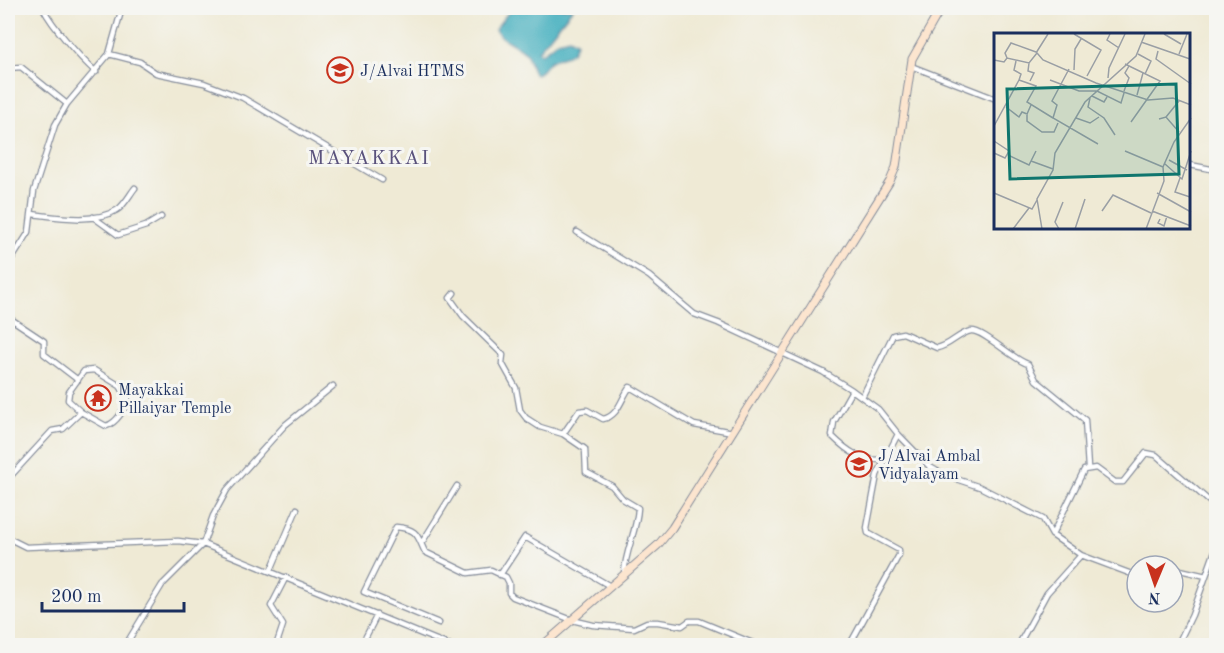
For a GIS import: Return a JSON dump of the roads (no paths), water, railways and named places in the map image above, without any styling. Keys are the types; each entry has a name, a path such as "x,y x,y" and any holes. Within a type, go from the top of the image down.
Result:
{"street":[{"path":"44,8 70,41 76,55 96,72"},
{"path":"8,265 28,232 34,191 55,125 67,104 109,54 122,8"},
{"path":"542,645 658,545 672,528 783,355 890,181 896,167 911,66 941,8"},
{"path":"109,54 140,63 156,73 204,83 243,98 382,180"},
{"path":"911,66 994,98"},
{"path":"8,68 21,67 67,104"},
{"path":"1191,165 1216,170"},
{"path":"32,214 58,218 93,217 117,210 135,188"},
{"path":"93,217 118,235 146,226 161,217"},
{"path":"577,232 649,276 694,314 823,372 852,390 878,409 930,467 944,475 980,487 1043,519 1052,535 1081,555 1125,572"},
{"path":"454,293 450,298 463,316 503,355 502,363 516,388 520,410 526,418 540,427 563,434 585,449 586,472 612,486 623,499 638,508 638,518 625,552 624,573"},
{"path":"8,317 44,341 44,354 78,380"},
{"path":"862,397 893,334 903,333 937,348 968,331 980,333 1017,361 1028,364 1036,380 1085,420 1088,468"},
{"path":"94,370 120,386 128,398 126,406 113,424 106,426 81,412 68,400 69,392 78,380 84,371 94,370"},
{"path":"125,645 162,585 203,544 213,516 227,490 285,425 333,386"},
{"path":"563,434 579,411 587,410 603,419 609,418 615,413 630,387 694,425 733,432"},
{"path":"852,390 834,422 832,436 846,451 870,460 882,460"},
{"path":"8,480 52,431 63,429 81,412"},
{"path":"849,645 899,555 899,550 868,534 867,528 877,475 882,460 898,434"},
{"path":"1052,535 1083,470 1096,468 1114,482 1123,482 1146,453 1156,455 1216,507"},
{"path":"423,541 457,486"},
{"path":"271,570 297,509"},
{"path":"439,623 364,592 395,528 414,532 423,541 425,552 468,573 475,573 483,569 500,575 509,583 509,593 513,597 572,620 593,625 634,628 646,622 682,626 689,621 699,621 760,645"},
{"path":"500,575 525,537 610,586"},
{"path":"8,538 26,547 178,541 203,544 451,645"},
{"path":"1177,645 1189,624 1216,548"},
{"path":"1017,645 1047,593 1081,555"},
{"path":"1185,569 1206,576"},
{"path":"276,645 283,625 271,606 286,577"},
{"path":"361,645 376,615"}],"water":[{"path":"512,8 573,8 538,51 541,54 558,41 569,38 576,42 572,52 549,62 541,71 534,74 526,52 501,37 495,29"}],"place":[{"name":"J/Alvai HTMS","path":"340,70"},
{"name":"Mayakkai Pillaiyar Temple","path":"98,398"},
{"name":"J/Alvai Ambal Vidyalayam","path":"859,464"}],"district":[{"name":"MAYAKKAI","path":"369,157"}]}
